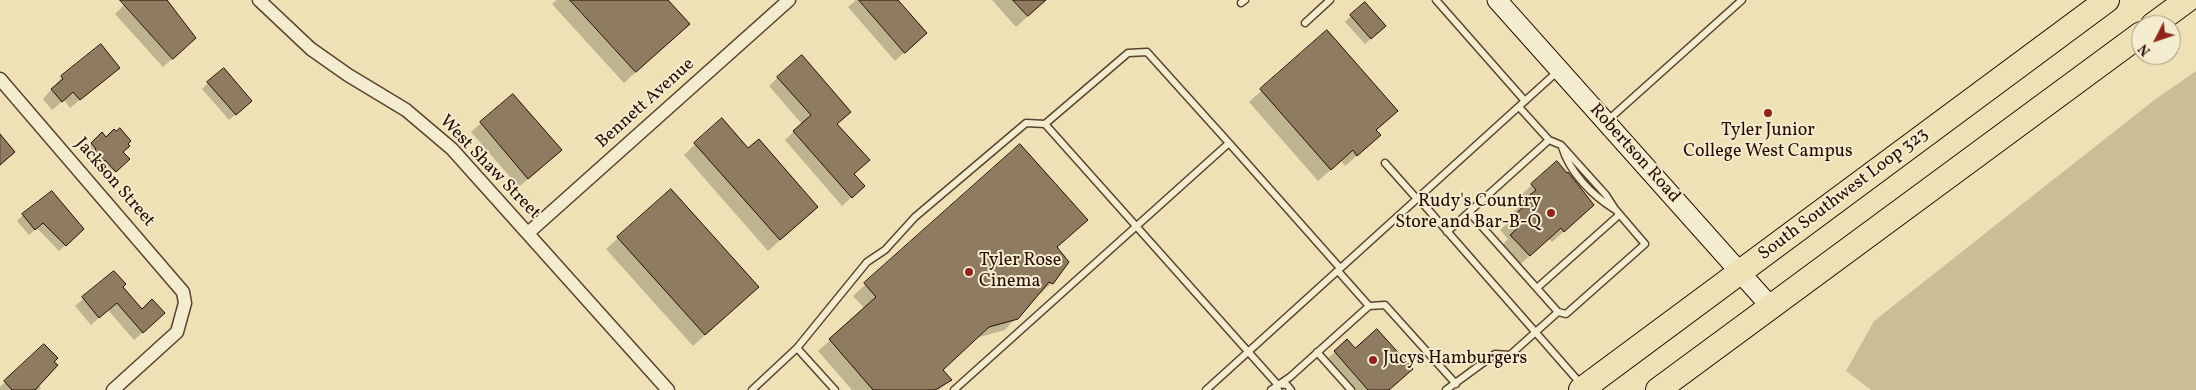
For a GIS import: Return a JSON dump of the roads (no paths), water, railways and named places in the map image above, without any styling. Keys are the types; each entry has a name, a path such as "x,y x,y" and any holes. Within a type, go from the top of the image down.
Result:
{"highway":[{"name":"South Southwest Loop 323","path":"1583,389 2107,0"},
{"path":"2167,15 2187,0"},
{"path":"1658,390 2131,41"}],"street":[{"name":"West Shaw Street","path":"259,0 311,49 348,75 391,100 423,123 452,150 668,390"},
{"name":"Bennett Avenue","path":"528,233 789,0"},
{"name":"Robertson Road","path":"1498,0 1771,307"},
{"name":"Jackson Street","path":"0,79 184,292 185,303 177,332 113,390"}],"lane":[{"path":"1305,23 1330,0"},
{"path":"1436,0 1525,101"},
{"path":"1606,122 1742,0"},
{"path":"752,390 797,348 867,262 885,250 915,217 1026,123 1045,124 1128,52 1147,52 1229,143 1369,306"},
{"path":"1206,390 1559,70"},
{"path":"1469,212 1558,312 1566,314 1645,244 1617,212 1606,195 1561,145 1549,140 1519,107"},
{"path":"1045,124 1277,387"},
{"path":"1447,232 1549,140"},
{"path":"954,390 1229,143"},
{"path":"1385,163 1536,332 1583,389"},
{"path":"1537,288 1617,212"},
{"path":"1277,387 1369,306 1385,305 1456,384"},
{"path":"1446,390 1495,354 1510,355 1558,312"},
{"path":"797,348 835,390"},
{"path":"1317,352 1351,390"},
{"path":"1270,390 1287,385 1291,390"}],"place":[{"name":"Tyler Junior College West Campus","path":"1768,113"},
{"name":"Rudy's Country Store and Bar-B-Q","path":"1551,213"},
{"name":"Tyler Rose Cinema","path":"969,272"},
{"name":"Jucys Hamburgers","path":"1373,360"}]}
